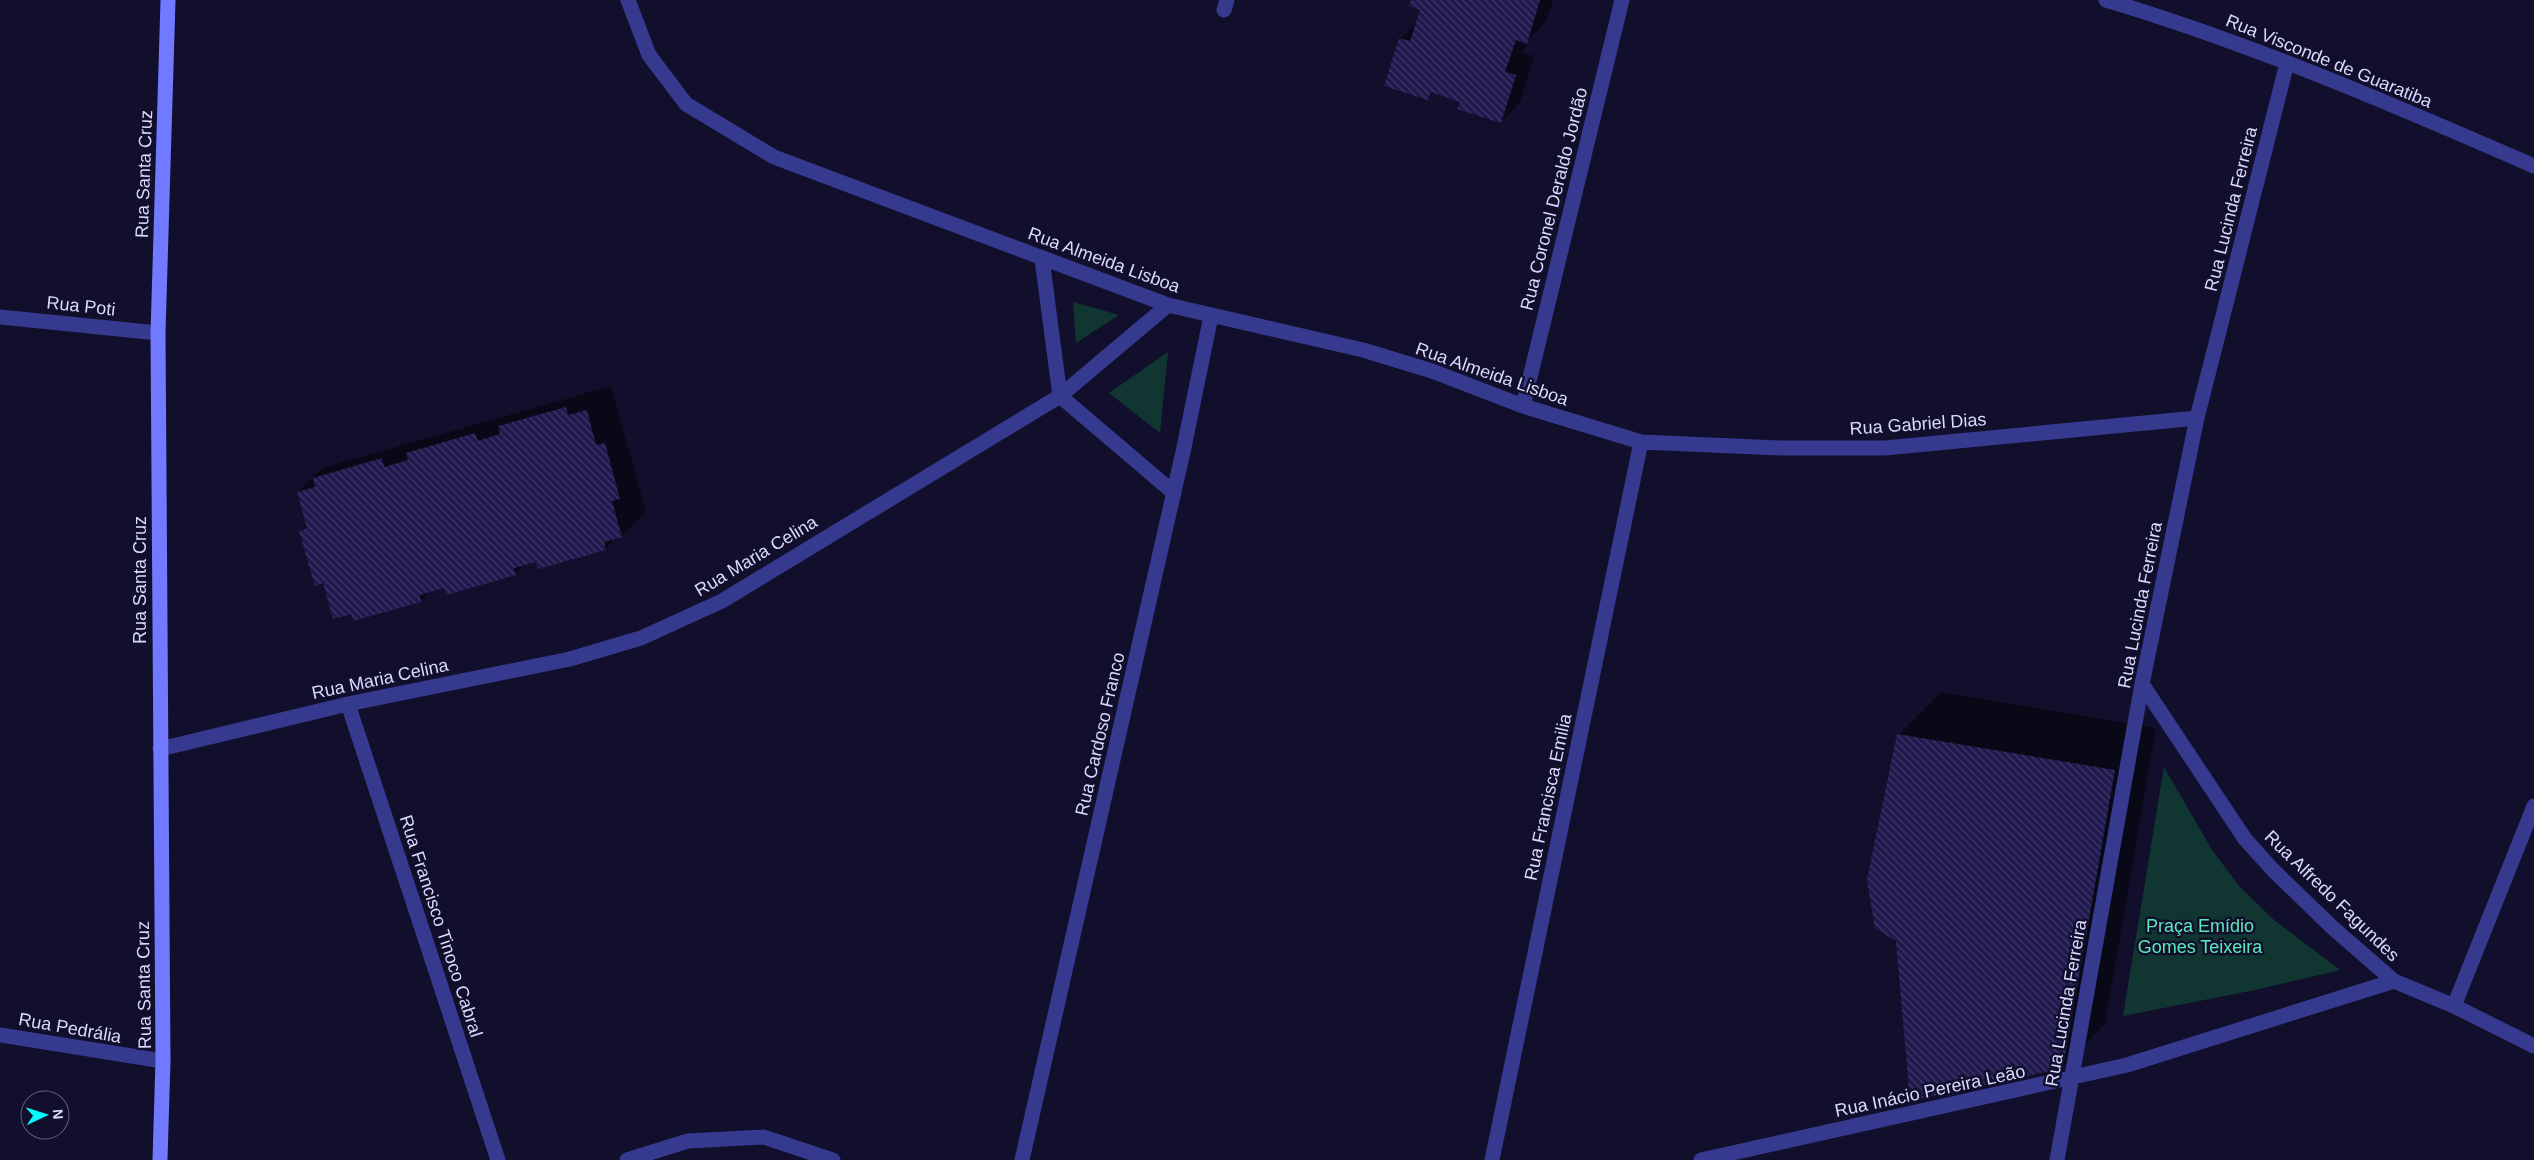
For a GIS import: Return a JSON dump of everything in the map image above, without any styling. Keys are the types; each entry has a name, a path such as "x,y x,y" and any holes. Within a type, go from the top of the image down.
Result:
{"main road":[{"name":"Rua Santa Cruz","path":"160,1160 163,1061 158,333 168,0"}],"street":[{"name":"Rua Almeida Lisboa","path":"628,0 649,56 686,104 774,157 1042,259 1168,304 1211,316 1363,350 1432,372 1523,406 1641,442"},
{"name":"Rua Coronel Deraldo Jordão","path":"1523,406 1622,0"},
{"name":"Rua Visconde de Guaratiba","path":"2106,0 2175,20 2287,63 2534,166"},
{"name":"Rua Lucinda Ferreira","path":"2057,1160 2142,684 2197,418 2287,63"},
{"path":"1042,259 1060,396 1174,493"},
{"name":"Rua Maria Celina","path":"160,750 348,704 570,659 641,638 722,601 1060,396 1168,304"},
{"name":"Rua Cardoso Franco","path":"1022,1160 1174,493 1211,316"},
{"name":"Rua Poti","path":"0,317 158,333"},
{"name":"Rua Gabriel Dias","path":"1641,442 1781,448 1885,448 2197,418"},
{"name":"Rua Francisca Emilia","path":"1492,1160 1641,442"},
{"name":"Rua Alfredo Fagundes","path":"2142,684 2245,839 2273,870 2333,928 2394,981 2454,1006 2534,1046"},
{"name":"Rua Francisco Tinoco Cabral","path":"348,704 498,1160"},
{"path":"2454,1006 2534,806"},
{"name":"Rua Inácio Pereira Leão","path":"1701,1160 2127,1065 2394,981"},
{"name":"Rua Pedrália","path":"0,1035 163,1061"},
{"path":"627,1160 688,1141 764,1137 833,1160"}],"green space":[{"path":"1073,302 1119,315 1076,343"},
{"path":"1168,352 1160,433 1109,393"},
{"name":"Praça Emídio Gomes Teixeira","path":"2164,767 2212,850 2240,887 2274,920 2340,970 2255,990 2123,1016"}],"building":[{"path":"1411,0 1540,0 1527,44 1516,40 1505,72 1516,75 1501,123 1457,109 1460,102 1431,92 1428,100 1384,86 1399,38 1410,41 1420,10 1409,6"},
{"path":"566,407 568,415 587,410 596,445 605,443 620,499 612,501 622,537 604,542 606,550 538,569 536,562 514,568 516,575 446,595 444,588 420,595 421,602 353,621 351,614 333,619 323,583 315,586 299,531 307,528 297,492 315,487 313,478 382,458 384,467 408,460 406,453 475,433 478,441 500,434 498,426"},
{"path":"1897,734 2115,770 2063,1068 1910,1101 1896,941 1875,928 1867,880"}]}
